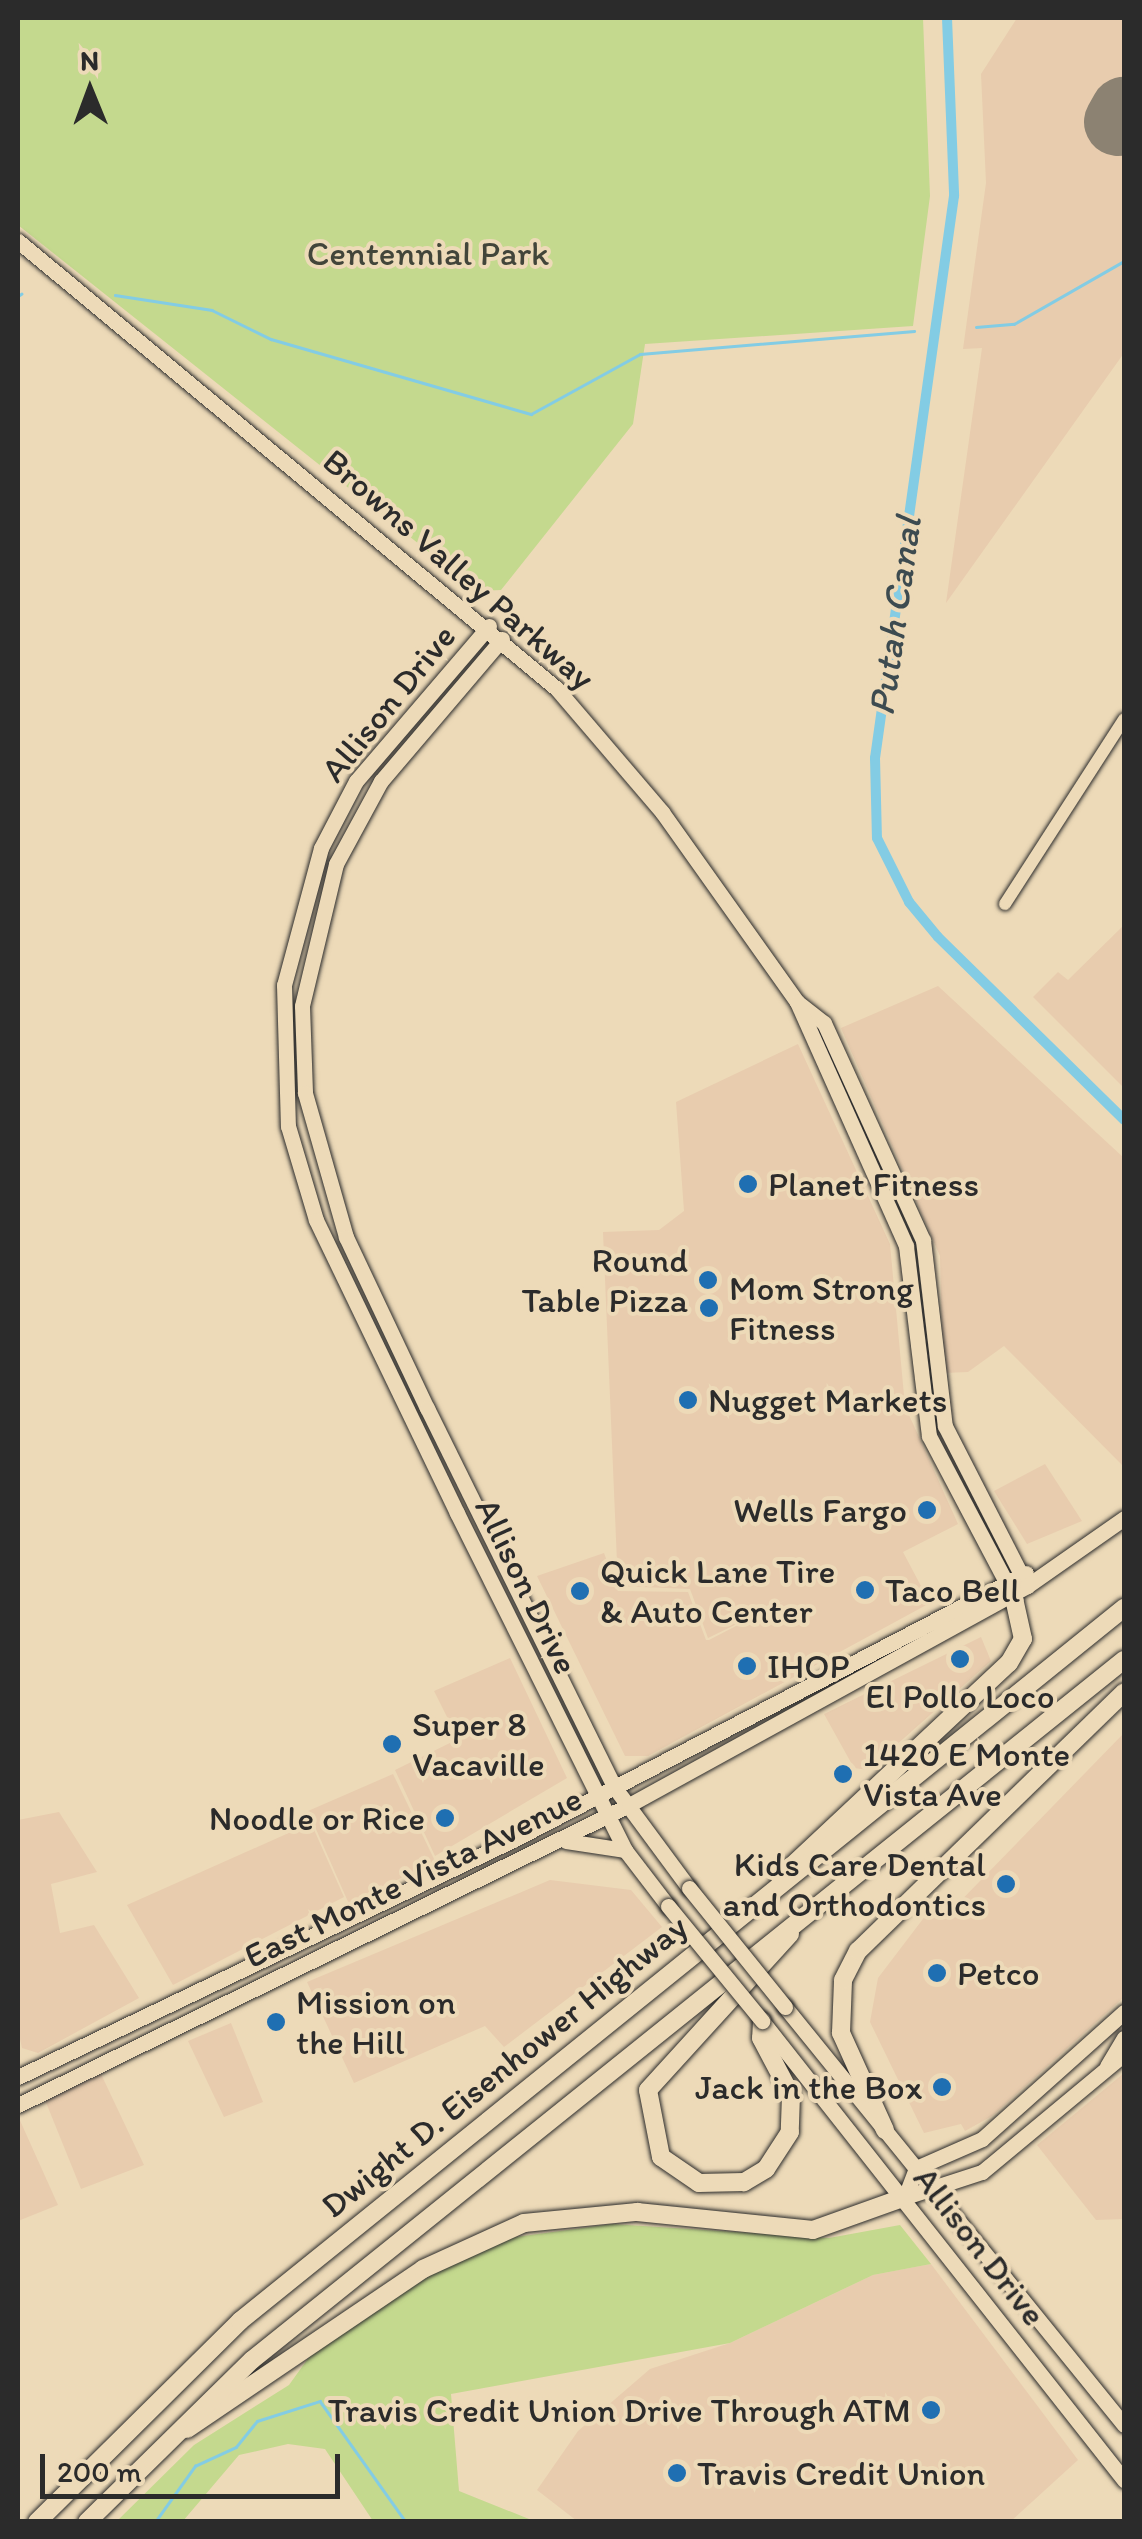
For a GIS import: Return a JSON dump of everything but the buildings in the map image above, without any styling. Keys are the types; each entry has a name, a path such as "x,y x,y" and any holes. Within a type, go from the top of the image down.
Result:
{"highway":[{"path":"768,1896 794,1856 1018,1652 1020,1582"},
{"name":"Dwight D. Eisenhower Highway","path":"38,2522 198,2358 1124,1608"},
{"name":"Dwight D. Eisenhower Highway","path":"87,2522 153,2451 252,2360 1124,1660"},
{"path":"884,2130 841,2033 843,1980 858,1951 1124,1692"},
{"path":"762,2021 761,2038 791,2095 784,2148 744,2182 698,2183 661,2157 648,2090 796,1925"},
{"path":"153,2451 422,2269 498,2232 604,2212 813,2230 905,2197"}],"main road":[{"name":"Browns Valley Parkway","path":"18,241 489,626 582,714 662,812 798,1002 886,1197 914,1302 924,1421 1020,1582"},
{"name":"Allison Drive","path":"489,626 356,781 321,848 292,935 281,1066 316,1220 625,1850 905,2197 1124,2480"},
{"name":"Allison Drive","path":"502,639 381,782 336,864 302,1006 305,1093 346,1236 615,1788 689,1888 1124,2425"},
{"name":"Browns Valley Parkway","path":"798,1002 824,1023 863,1101 928,1256 934,1360 949,1436 1020,1582"},
{"path":"818,1051 863,1101"},
{"path":"852,1124 887,1182 899,1184"},
{"path":"899,1184 886,1197 928,1256"},
{"path":"914,1302 924,1356 934,1360"},
{"name":"East Monte Vista Avenue","path":"18,2104 629,1805 834,1691 1124,1518"},
{"name":"East Monte Vista Avenue","path":"18,2078 599,1797 897,1636 1020,1582"},
{"path":"834,1691 838,1678 897,1636"},
{"path":"776,1722 823,1687 826,1673"},
{"path":"557,1842 625,1850"},
{"path":"1124,2012 995,2129 916,2168 905,2197 936,2193 982,2172 1124,2054"},
{"path":"1106,2070 1124,2038"}],"street":[{"path":"1005,904 1124,719"}],"shaded area":[{"path":"1017,18 1124,18 1124,353 946,603 982,348 963,349 986,183 981,74"},
{"path":"1124,925 1124,1088 1033,997 1058,972 1068,980"},
{"path":"938,986 1124,1158 1124,1467 1004,1346 968,1372 943,1373 940,1256 841,1028"},
{"path":"798,1044 890,1244 905,1406 958,1524 903,1552 930,1603 648,1756 625,1756 537,1576 604,1553 618,1591 688,1592 706,1640 788,1599 708,1638 690,1589 618,1586 603,1232 659,1230 684,1211 676,1102"},
{"path":"1045,1464 1082,1521 1027,1544 994,1491"},
{"path":"981,1637 991,1661 868,1770 854,1768 824,1714"},
{"path":"510,1658 567,1778 435,1856 395,1770 458,1739 434,1691"},
{"path":"1124,1733 1124,1997 992,2116 965,2131 961,2124 924,2133 870,2022 878,1978 929,1911 942,1920"},
{"path":"393,1774 435,1861 349,1904 308,1811"},
{"path":"59,1812 97,1872 51,1884 60,1933 94,1925 139,1998 38,2053 22,2048 18,2030 18,1820"},
{"path":"311,1823 344,1897 173,1985 127,1905"},
{"path":"550,1880 631,1890 662,1927 504,2047 485,2026 354,2083 307,1982"},
{"path":"231,2023 263,2102 224,2117 188,2041"},
{"path":"1124,2073 1124,2219 1096,2220 1037,2145"},
{"path":"101,2074 144,2165 81,2189 45,2100"},
{"path":"18,2116 58,2205 18,2221"},
{"name":"Travis Credit Union","path":"931,2264 1078,2460 1011,2521 577,2521 537,2490 578,2431 650,2369 730,2343 873,2275"}],"green space":[{"name":"Centennial Park","path":"18,18 923,18 930,196 913,326 645,344 633,424 501,590 478,591 18,225"},
{"path":"612,2224 829,2238 900,2225 931,2264 873,2275 730,2343 451,2394 459,2491 534,2521 373,2521 325,2449 288,2444 239,2455 183,2521 116,2522 194,2445 289,2385 317,2346 486,2241"}],"waterway":[{"name":"Putah Canal","path":"947,18 954,196 875,758 877,838 909,902 938,937 1124,1120"},
{"path":"976,327 1014,324 1124,261"},
{"path":"115,295 212,310 271,339 531,414 640,354 914,331"},
{"path":"155,2522 195,2466 236,2447 257,2421 320,2401 406,2522"}],"runway":[{"path":"1118,122 1124,111"}],"place":[{"name":"Planet Fitness","path":"748,1184"},
{"name":"Round Table Pizza","path":"708,1280"},
{"name":"Mom Strong Fitness","path":"709,1308"},
{"name":"Nugget Markets","path":"688,1400"},
{"name":"Wells Fargo","path":"927,1510"},
{"name":"Taco Bell","path":"865,1590"},
{"name":"Quick Lane Tire & Auto Center","path":"580,1591"},
{"name":"El Pollo Loco","path":"960,1659"},
{"name":"IHOP","path":"747,1666"},
{"name":"Super 8 Vacaville","path":"392,1744"},
{"name":"1420 E Monte Vista Ave","path":"843,1774"},
{"name":"Noodle or Rice","path":"445,1818"},
{"name":"Kids Care Dental and Orthodontics","path":"1006,1884"},
{"name":"Petco","path":"937,1973"},
{"name":"Mission on the Hill","path":"276,2022"},
{"name":"Jack in the Box","path":"942,2087"},
{"name":"Travis Credit Union Drive Through ATM","path":"931,2410"},
{"name":"Travis Credit Union","path":"677,2473"}]}
